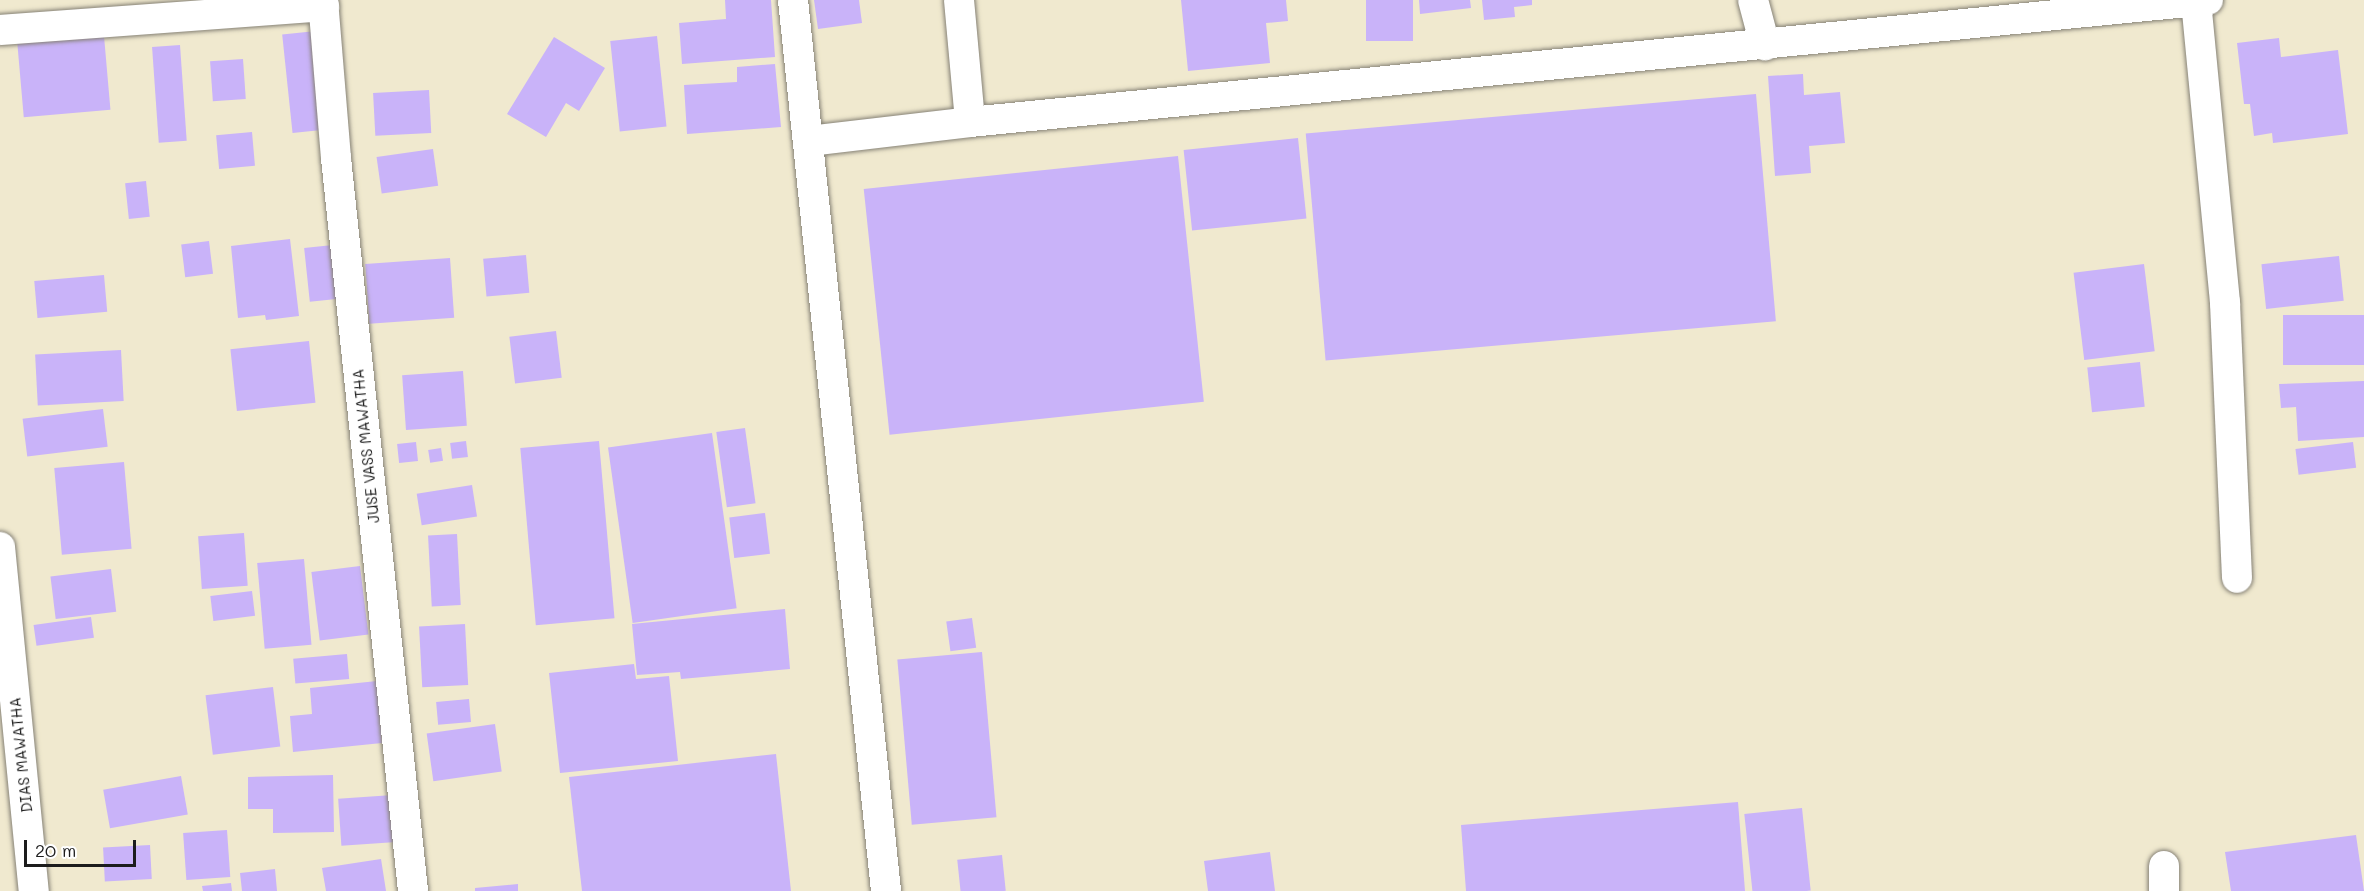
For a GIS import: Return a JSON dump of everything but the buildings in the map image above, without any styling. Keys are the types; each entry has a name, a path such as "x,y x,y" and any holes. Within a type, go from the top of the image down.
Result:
{"street":[{"path":"793,0 886,891"},
{"path":"959,0 970,122"},
{"path":"1753,0 1765,45"},
{"path":"809,141 970,122 2202,1 2225,303 2237,578"},
{"path":"0,30 324,3"},
{"name":"JUSE VASS MAWATHA","path":"324,3 336,158 413,891"},
{"name":"DIAS MAWATHA","path":"0,547 34,891"}]}
